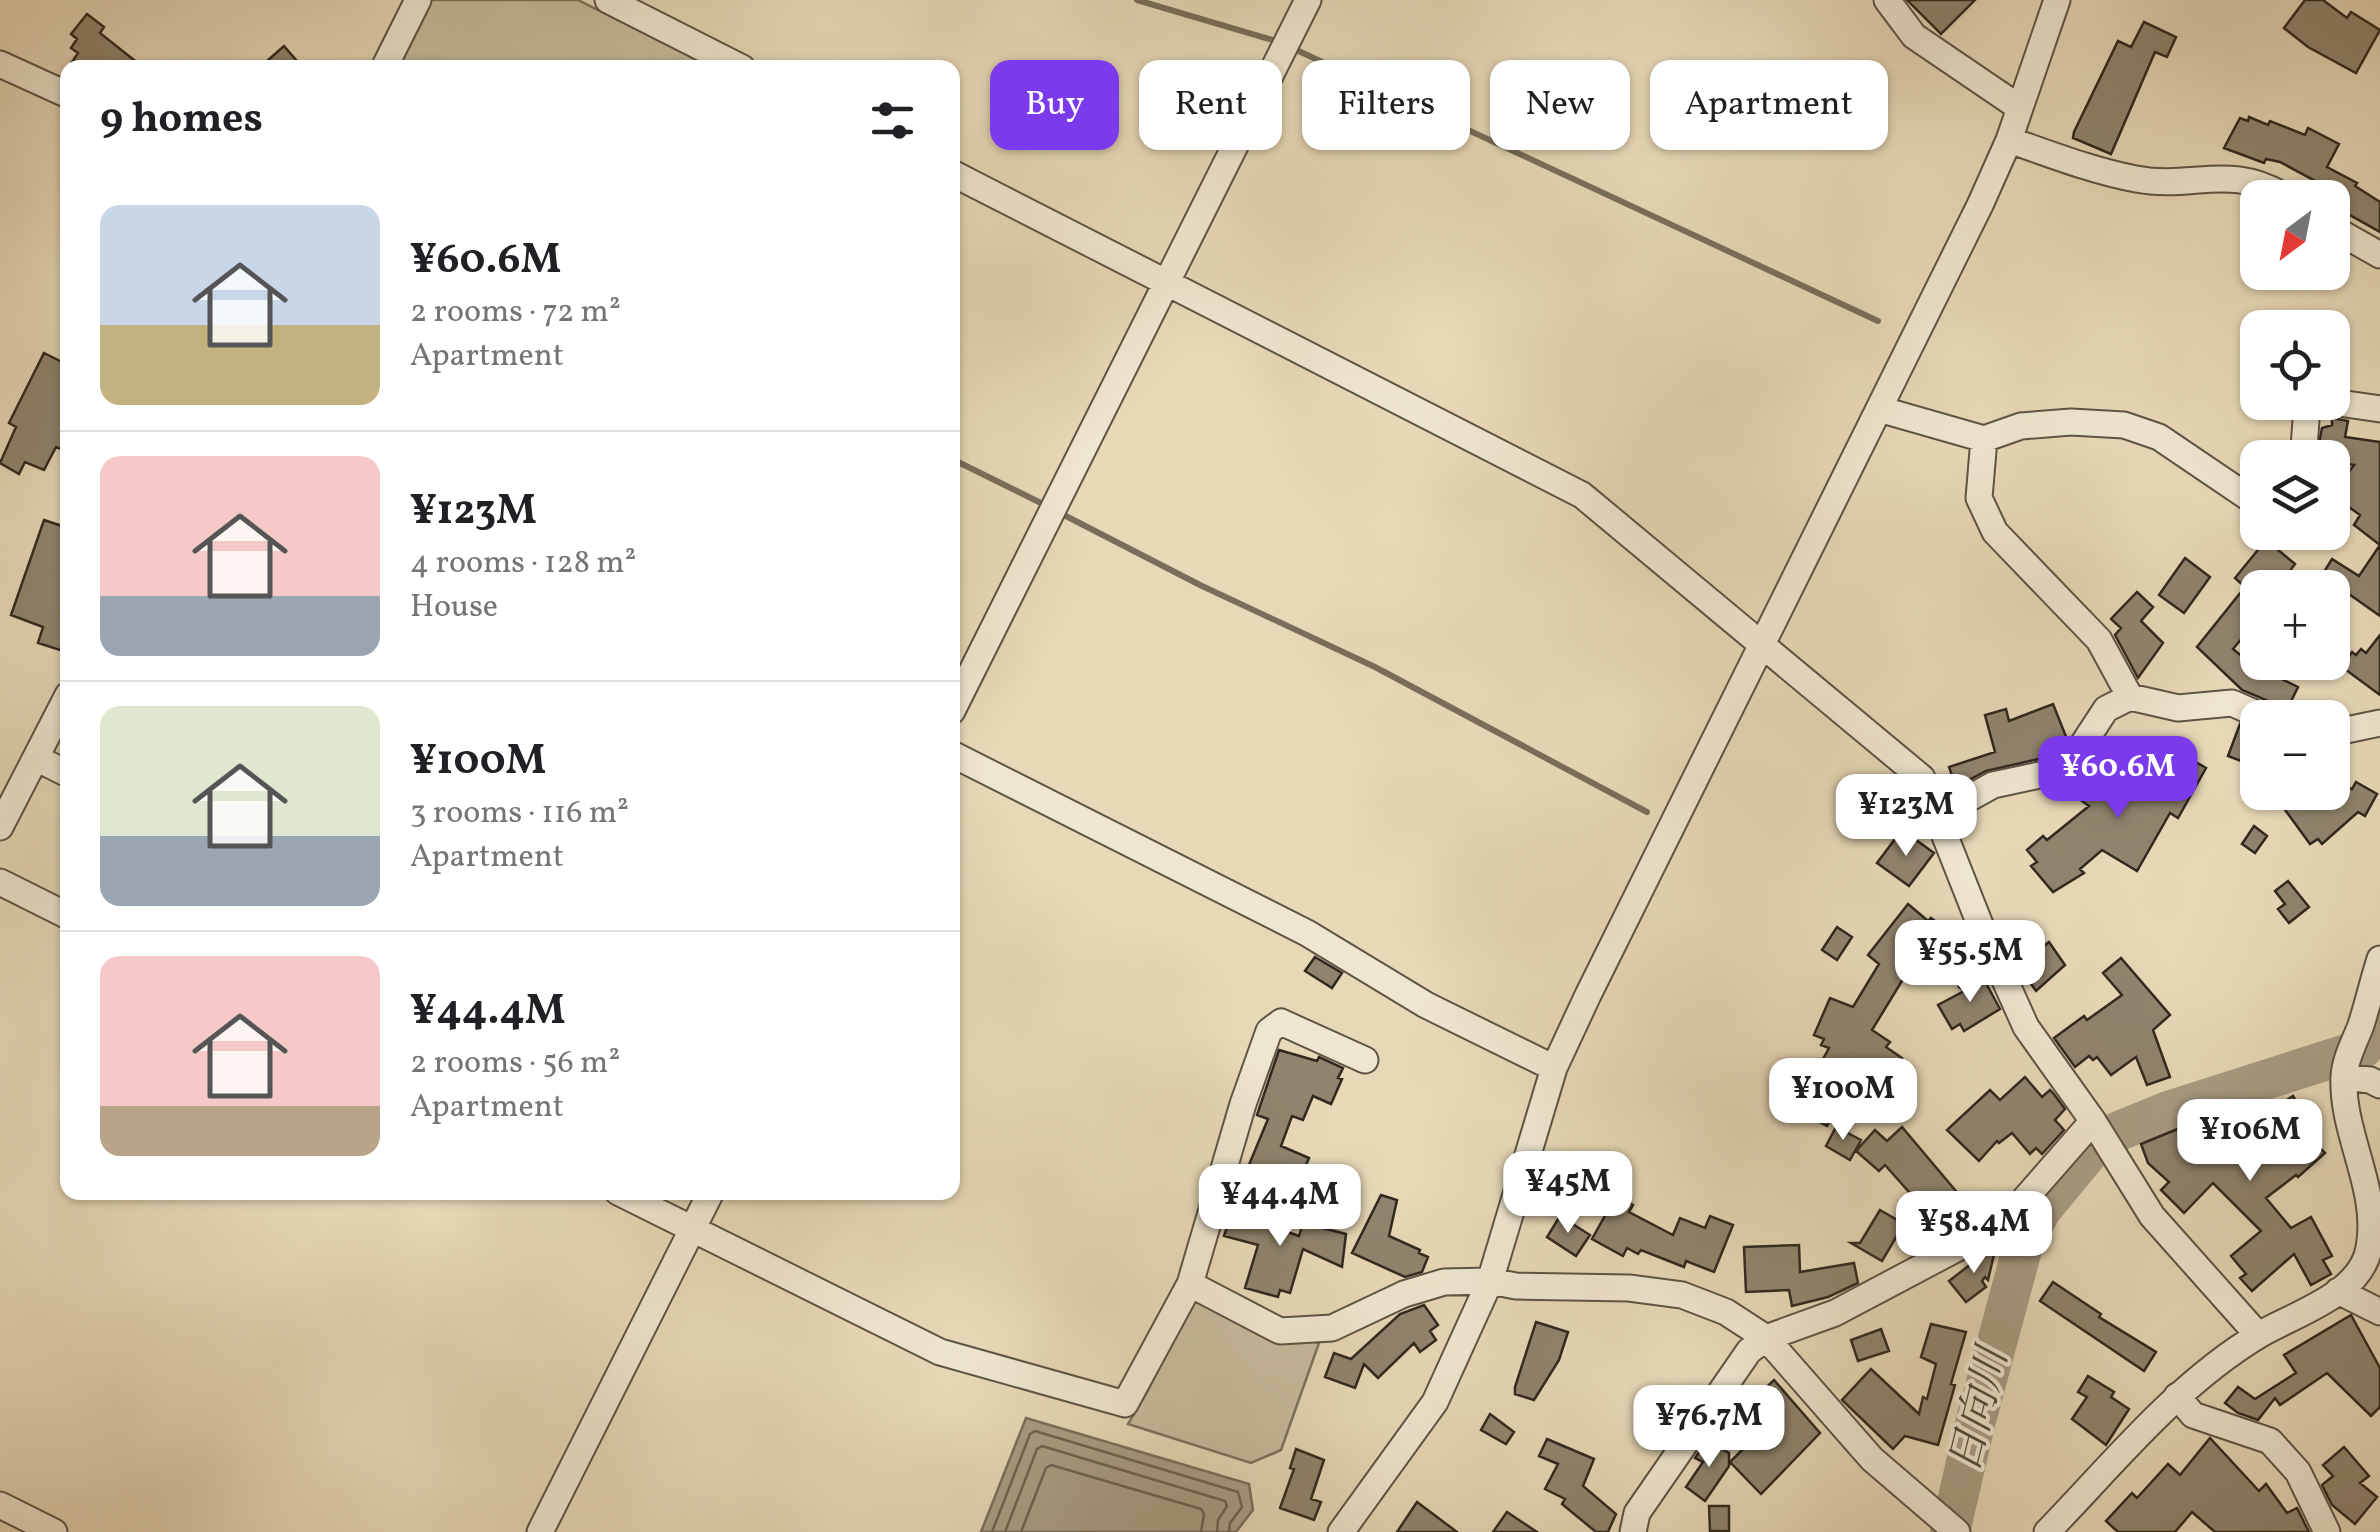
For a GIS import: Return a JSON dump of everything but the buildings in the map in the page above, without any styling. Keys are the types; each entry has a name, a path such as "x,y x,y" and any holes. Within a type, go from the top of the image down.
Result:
{"street":[{"path":"388,60 418,0"},
{"path":"608,0 726,60"},
{"path":"960,694 1308,0"},
{"path":"1887,0 1914,36 2020,108"},
{"path":"1342,1532 1435,1402 1490,1281 1554,1068 1618,929 1980,206 2009,140 2057,0"},
{"path":"0,64 60,91"},
{"path":"2009,140 2137,180 2247,180"},
{"path":"960,177 1582,495 1922,778 1981,927 2026,1026 2093,1121 2152,1216 2258,1336"},
{"path":"2350,238 2380,255"},
{"path":"2350,405 2380,409"},
{"path":"1878,409 1984,439 2021,426 2071,422 2124,425 2159,437 2240,492"},
{"path":"1984,439 1979,498 1995,532 2099,640 2130,697"},
{"path":"1937,816 1992,785 2048,773 2074,758 2106,709 2130,697 2178,708 2232,703 2240,707"},
{"path":"0,827 60,710"},
{"path":"2350,729 2380,722"},
{"path":"36,758 60,770"},
{"path":"960,758 1308,933 1426,1006 1554,1068"},
{"path":"0,882 60,912"},
{"path":"2048,1532 2206,1370 2354,1278 2369,1251 2372,1213 2347,1108 2345,1072 2380,959"},
{"path":"634,1200 940,1352 1125,1404 1190,1284 1242,1104 1269,1032 1281,1022 1365,1060"},
{"path":"2345,1072 2380,1085"},
{"path":"1633,1532 1637,1512 1749,1350 1766,1338 1835,1313 2003,1224 2093,1121"},
{"path":"540,1532 708,1200"},
{"path":"1190,1284 1280,1330 1332,1328 1404,1294 1444,1282 1630,1288 1682,1295 1726,1312 1766,1338 1872,1459 1957,1532"},
{"path":"2338,1291 2380,1312"},
{"path":"2177,1396 2193,1416 2270,1441 2298,1472 2327,1532"},
{"path":"0,1505 54,1532"}],"shaded area":[{"path":"429,0 578,0 697,60 399,60"},
{"path":"1202,1299 1319,1343 1281,1450 1251,1463 1128,1424 1188,1307"}],"water":[{"path":"1026,1418 1249,1484 1253,1510 1236,1532 981,1532"}],"waterway":[{"path":"1137,0 1279,42"},
{"path":"1290,47 1878,321"},
{"path":"960,463 1049,507"},
{"path":"1060,513 1200,585 1375,667 1647,812"},
{"name":"日向川","path":"1950,1532 2024,1242 2042,1209 2094,1146 2168,1111 2362,1049 2380,1030"}]}
